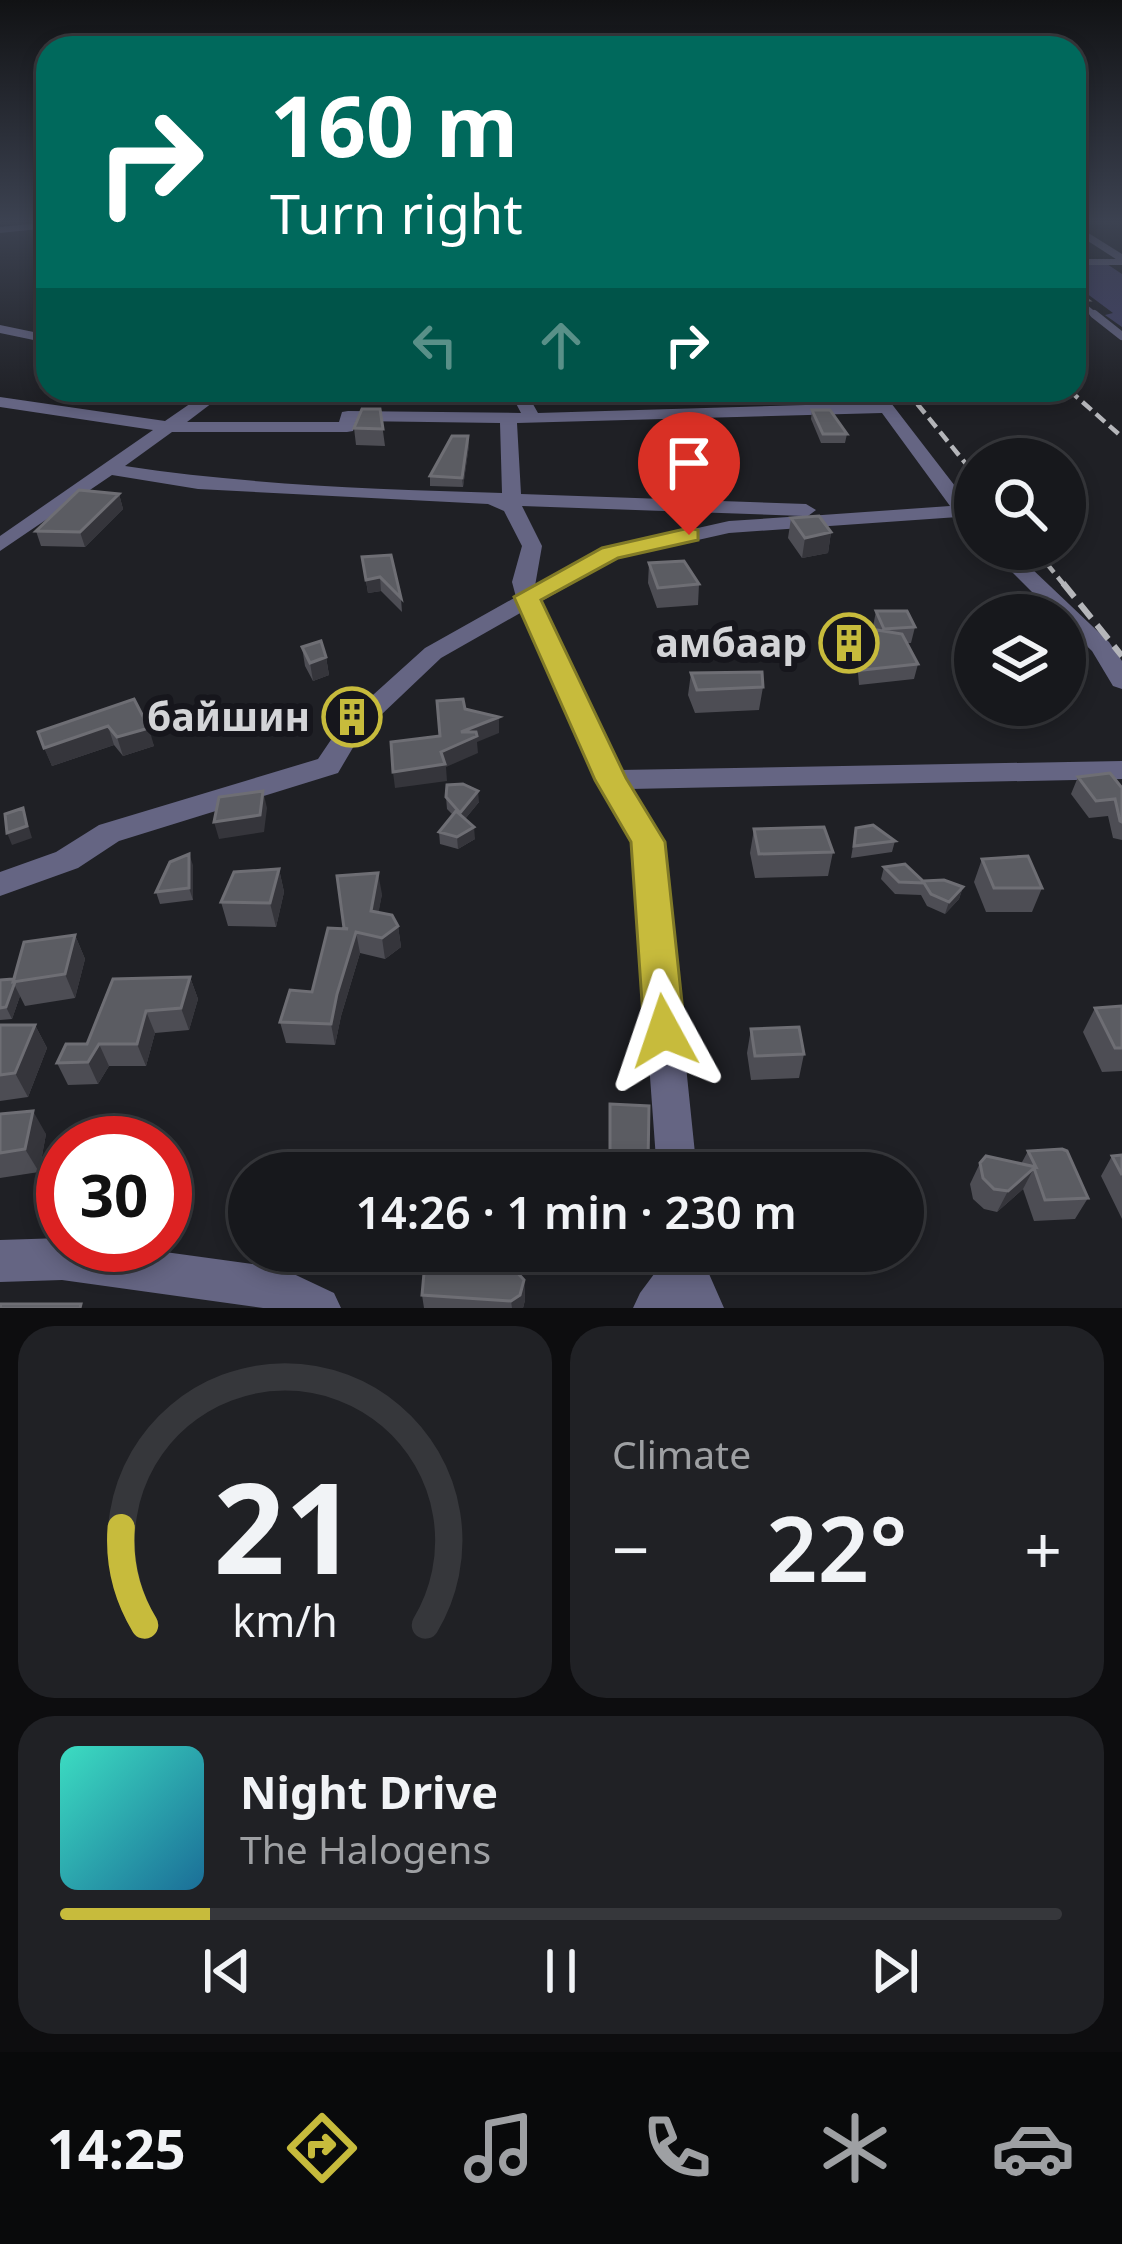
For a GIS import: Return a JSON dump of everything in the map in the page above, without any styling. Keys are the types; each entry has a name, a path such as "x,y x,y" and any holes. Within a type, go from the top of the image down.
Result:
{"street":[{"path":"0,329 36,336"},
{"path":"0,402 169,427 347,427 347,416 518,419 886,408"},
{"path":"0,545 204,402"},
{"path":"518,419 530,412 525,402"},
{"path":"882,402 954,501"},
{"path":"518,419 513,502 532,546 523,582 527,597 610,780 648,842 675,1152"},
{"path":"108,469 220,485 482,496 513,502 772,506 850,516 954,519"},
{"path":"0,884 67,860 109,832 198,809 328,766 352,728 433,653 610,553 729,526 850,516"},
{"path":"1021,570 1101,647 1122,681"},
{"path":"610,780 1122,770"},
{"path":"0,1261 62,1259 281,1288 319,1308"},
{"path":"655,1308 677,1272"},
{"path":"689,1272 703,1308"}],"lane":[{"path":"1086,308 1122,336"}],"shaded area":[{"path":"1086,281 1122,281 1122,327 1105,315 1113,313 1086,293"}],"building":[{"path":"362,409 380,409 383,429 354,428"},
{"path":"812,410 830,410 847,434 823,434"},
{"path":"670,429 702,430 688,453 693,472 675,472 670,457 664,457"},
{"path":"452,436 468,436 462,478 430,476"},
{"path":"79,490 119,494 80,532 36,531"},
{"path":"819,516 831,532 805,538 791,518"},
{"path":"391,555 401,598 380,577 366,580 362,557"},
{"path":"684,561 699,584 658,588 649,563"},
{"path":"876,611 907,611 915,627 884,629"},
{"path":"877,630 902,634 918,664 862,670 861,658"},
{"path":"321,641 326,657 310,663 302,647"},
{"path":"762,672 763,687 697,690 691,673"},
{"path":"134,699 149,728 117,737 108,726 44,748 38,732"},
{"path":"463,699 465,709 499,717 461,732 476,732 477,736 441,752 445,764 393,772 391,742 440,736 437,701"},
{"path":"1110,773 1122,788 1122,822 1115,799 1096,801 1078,777"},
{"path":"463,784 478,791 460,813 446,797 447,785"},
{"path":"263,791 260,815 214,822 219,797"},
{"path":"23,808 27,826 7,833 5,814"},
{"path":"456,811 474,827 457,837 439,832"},
{"path":"873,825 895,841 854,846 856,828"},
{"path":"824,827 833,852 759,854 754,829"},
{"path":"189,854 189,888 156,892 170,862"},
{"path":"1028,856 1042,888 994,888 982,859"},
{"path":"905,864 923,881 944,880 963,887 949,902 931,894 924,883 899,882 884,867"},
{"path":"279,869 270,903 221,902 234,872"},
{"path":"378,873 371,911 392,915 398,926 382,938 356,932 331,1024 280,1022 290,990 312,992 328,928 348,929 344,928 337,876"},
{"path":"75,935 65,974 13,982 24,942"},
{"path":"190,977 181,1008 146,1011 137,1044 99,1044 88,1062 57,1063 66,1044 87,1044 113,979"},
{"path":"14,979 6,1007 0,1008 0,980"},
{"path":"1122,1006 1122,1048 1115,1048 1095,1008"},
{"path":"0,1025 35,1025 15,1073 0,1075"},
{"path":"799,1027 804,1054 755,1056 751,1029"},
{"path":"610,1104 649,1106 648,1152 610,1152"},
{"path":"33,1111 25,1149 0,1153 0,1114"},
{"path":"1062,1149 1088,1198 1045,1200 1034,1168 1008,1191 994,1189 983,1178 980,1163 986,1156 1036,1167 1028,1151"},
{"path":"1122,1155 1122,1175 1112,1156"},
{"path":"424,1272 517,1272 524,1280 520,1295 511,1301 422,1295"},
{"path":"1,1304 81,1304 80,1308 0,1308"}],"railway":[{"path":"916,402 954,449"},
{"path":"1083,402 1122,437"},
{"path":"1052,570 1065,586"},
{"path":"1063,583 1122,656"}],"place":[{"name":"амбаар","path":"849,643"},
{"name":"байшин","path":"352,717"}],"route":[{"path":"664,1031 648,842 610,780 527,597 610,553 689,535"}]}
